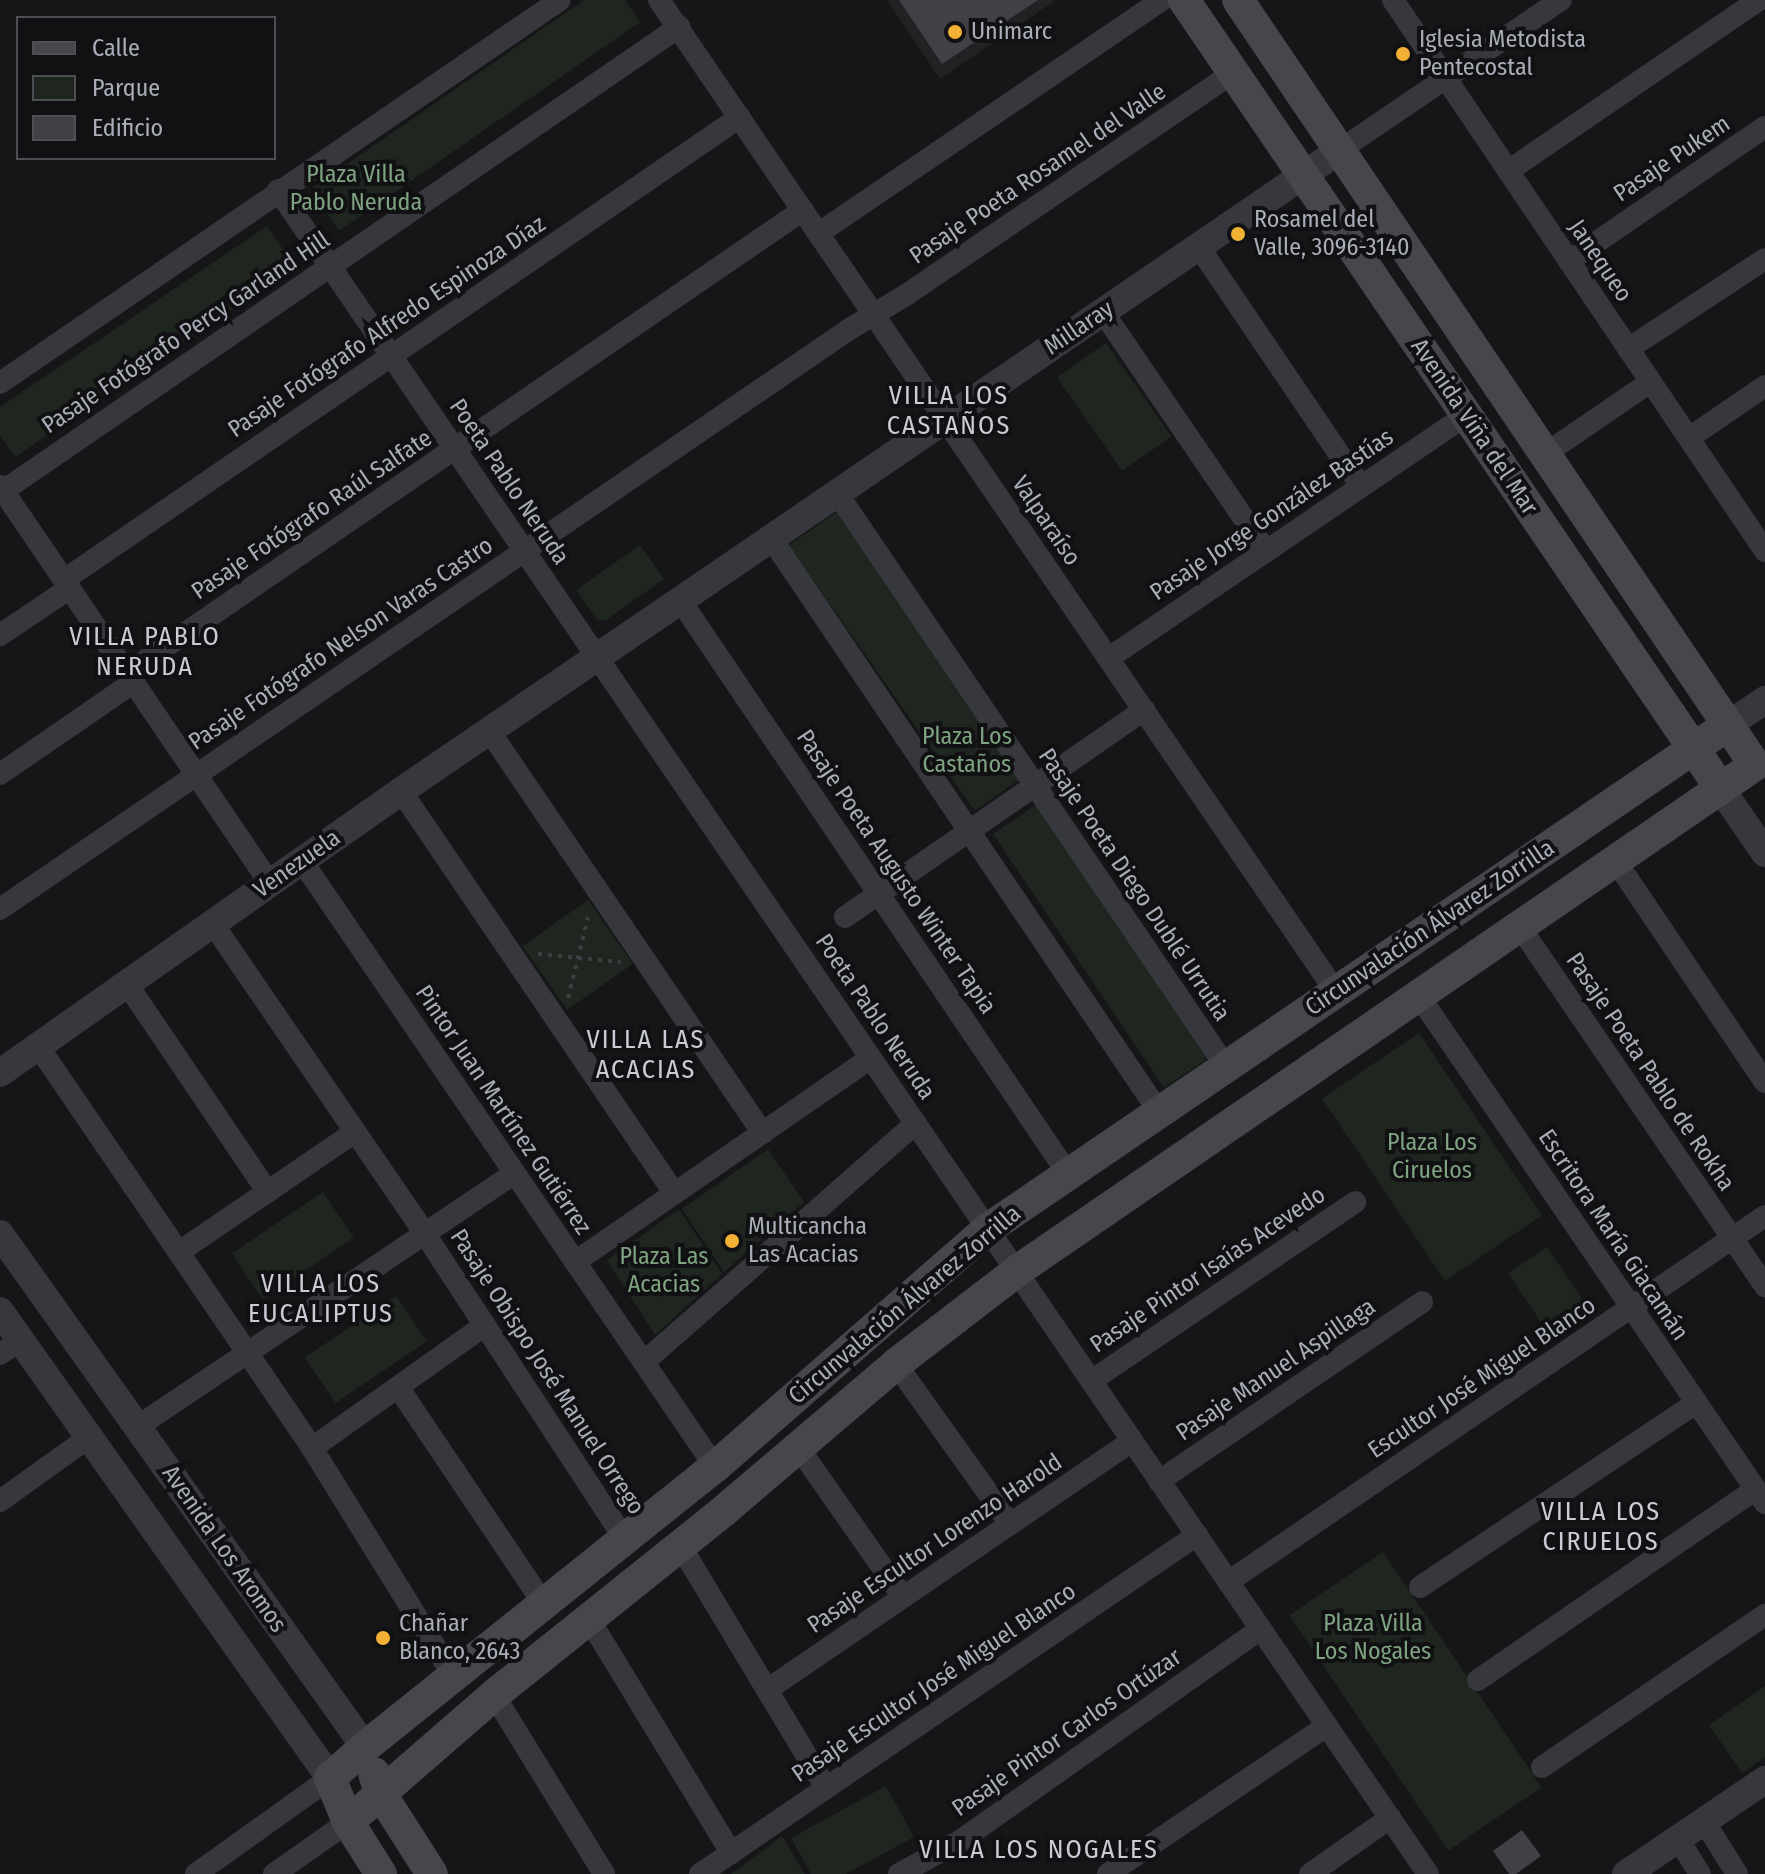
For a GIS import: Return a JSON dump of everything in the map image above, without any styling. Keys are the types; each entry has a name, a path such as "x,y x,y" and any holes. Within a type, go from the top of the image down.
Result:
{"main road":[{"name":"Avenida Viña del Mar","path":"1184,0 1721,789"},
{"name":"Avenida Viña del Mar","path":"1238,0 1728,725 1762,768"},
{"name":"Circunvalación Álvarez Zorrilla","path":"330,1778 452,1674 715,1467 988,1229 1728,725"},
{"name":"Circunvalación Álvarez Zorrilla","path":"348,1822 379,1791 494,1695 680,1545 896,1364 1017,1271 1615,860 1721,789 1762,768"},
{"name":"Avenida Los Aromos","path":"365,1747 379,1791 432,1874"},
{"name":"Avenida Los Aromos","path":"330,1778 348,1822 381,1874"}],"street":[{"path":"0,383 560,0"},
{"name":"Valparaíso","path":"659,0 1336,992"},
{"path":"819,233 1162,0"},
{"name":"Janequeo","path":"1393,0 1689,438 1757,521 1765,551"},
{"name":"Millaray","path":"597,658 1561,0"},
{"path":"1508,171 1759,0"},
{"name":"Pasaje Fotógrafo Percy Garland Hill","path":"1,490 679,27"},
{"name":"Pasaje Poeta Rosamel del Valle","path":"871,314 906,295 1233,73"},
{"name":"Pasaje Fotógrafo Alfredo Espinoza Díaz","path":"0,635 67,584 391,356 740,117"},
{"name":"Pasaje Pukem","path":"1569,261 1765,127"},
{"name":"Poeta Pablo Neruda","path":"278,190 1428,1874"},
{"name":"Pasaje Fotógrafo Raúl Salfate","path":"0,774 455,449 803,210"},
{"path":"1199,247 1361,486"},
{"path":"1628,349 1765,259"},
{"path":"1103,312 1266,551"},
{"name":"Pasaje Fotógrafo Nelson Varas Castro","path":"0,909 871,314"},
{"path":"1545,454 1650,382"},
{"path":"1689,438 1765,386"},
{"name":"Pasaje Jorge González Bastías","path":"1109,658 1466,415"},
{"path":"1,490 270,883"},
{"name":"Pasaje Poeta Diego Dublé Urrutia","path":"837,493 1226,1067"},
{"path":"771,538 1159,1112"},
{"name":"Pasaje Poeta Augusto Winter Tapia","path":"680,600 1068,1174"},
{"name":"Venezuela","path":"0,1073 401,791 597,658"},
{"name":"Circunvalación Álvarez Zorrilla","path":"1728,725 1765,700"},
{"path":"845,917 1144,710"},
{"path":"490,732 763,1133"},
{"name":"Avenida Viña del Mar","path":"1721,789 1765,853"},
{"path":"401,791 674,1193"},
{"path":"1615,860 1765,1082"},
{"name":"Pintor Juan Martínez Gutiérrez","path":"302,861 715,1467"},
{"name":"Pasaje Obispo José Manuel Orrego","path":"213,924 425,1234 625,1540"},
{"name":"Pasaje Poeta Pablo de Rokha","path":"1520,927 1765,1286"},
{"path":"127,984 268,1192"},
{"name":"Escritora María Giacamán","path":"1419,996 1760,1496"},
{"path":"38,1046 312,1448 452,1674"},
{"path":"575,1262 871,1058"},
{"path":"644,1362 916,1123"},
{"path":"179,1252 355,1132"},
{"path":"137,1427 515,1173"},
{"name":"Pasaje Pintor Isaías Acevedo","path":"1091,1381 1355,1202"},
{"name":"Escultor José Miguel Blanco","path":"1228,1582 1765,1216"},
{"name":"Avenida Los Aromos","path":"0,1234 365,1747"},
{"name":"Pasaje Manuel Aspillaga","path":"1159,1481 1422,1302"},
{"name":"Avenida Los Aromos","path":"0,1311 10,1347 89,1437 330,1778"},
{"path":"312,1448 485,1325"},
{"path":"896,1364 1010,1524"},
{"path":"398,1387 543,1603"},
{"path":"1420,1587 1696,1403"},
{"path":"0,1501 89,1437"},
{"name":"Pasaje Escultor Lorenzo Harold","path":"767,1690 1132,1441"},
{"path":"798,1447 903,1597"},
{"path":"1478,1680 1760,1496"},
{"name":"Pasaje Escultor José Miguel Blanco","path":"700,1874 1197,1535"},
{"path":"680,1545 826,1788"},
{"path":"1542,1767 1765,1615"},
{"path":"589,1619 731,1853"},
{"name":"Pasaje Pintor Carlos Ortúzar","path":"899,1874 960,1841 1260,1629"},
{"path":"494,1695 604,1874"},
{"path":"1108,1874 1327,1726"},
{"name":"Circunvalación Álvarez Zorrilla","path":"196,1874 330,1778"},
{"path":"1626,1874 1765,1780"},
{"path":"1310,1874 1390,1818"},
{"path":"1704,1821 1737,1874"},
{"name":"Circunvalación Álvarez Zorrilla","path":"274,1874 348,1822"},
{"path":"1678,1839 1700,1874"}],"path":[{"path":"561,1025 596,888"},
{"path":"510,951 648,964"}],"shaded area":[{"name":"Unimarc","path":"887,0 1056,0 940,79"}],"green space":[{"name":"Plaza Villa Pablo Neruda","path":"584,0 625,0 640,22 339,231 311,189"},
{"name":"Plaza Villa Pablo Neruda","path":"267,226 295,267 15,457 0,436 0,407"},
{"path":"1106,343 1171,436 1122,471 1057,377"},
{"name":"Plaza Los Castaños","path":"838,511 1024,776 975,811 789,545"},
{"path":"640,545 664,579 606,620 597,620 576,590"},
{"name":"Plaza Los Castaños","path":"1036,805 1207,1059 1164,1088 993,834"},
{"path":"588,900 633,964 567,1010 522,946"},
{"name":"Plaza Los Ciruelos","path":"1419,1033 1542,1215 1445,1281 1322,1098"},
{"name":"Multicancha Las Acacias","path":"768,1149 804,1202 724,1272 682,1209"},
{"path":"323,1192 354,1238 263,1299 232,1254"},
{"name":"Plaza Las Acacias","path":"679,1209 722,1274 655,1335 607,1260"},
{"path":"1547,1247 1590,1311 1551,1337 1508,1273"},
{"path":"396,1296 427,1342 336,1403 305,1358"},
{"name":"Plaza Villa Los Nogales","path":"1383,1552 1542,1787 1448,1851 1289,1615"},
{"path":"1765,1686 1765,1757 1742,1773 1709,1725"},
{"path":"886,1786 914,1837 846,1874 811,1874 791,1838"},
{"path":"782,1836 805,1874 731,1874"}],"building":[{"name":"Unimarc","path":"899,0 1038,0 942,64"},
{"path":"1522,1830 1541,1856 1516,1874 1509,1874 1493,1851"}],"place":[{"name":"Unimarc","path":"955,32"},
{"name":"Iglesia Metodista Pentecostal","path":"1403,54"},
{"name":"Rosamel del Valle, 3096-3140","path":"1238,234"},
{"name":"Multicancha Las Acacias","path":"732,1241"},
{"name":"Chañar Blanco, 2643","path":"383,1638"}],"district":[{"name":"VILLA LOS CASTAÑOS","path":"949,411"},
{"name":"VILLA PABLO NERUDA","path":"145,652"},
{"name":"VILLA LAS ACACIAS","path":"646,1055"},
{"name":"VILLA LOS EUCALIPTUS","path":"321,1299"},
{"name":"VILLA LOS CIRUELOS","path":"1601,1527"},
{"name":"VILLA LOS NOGALES","path":"1039,1850"}]}
